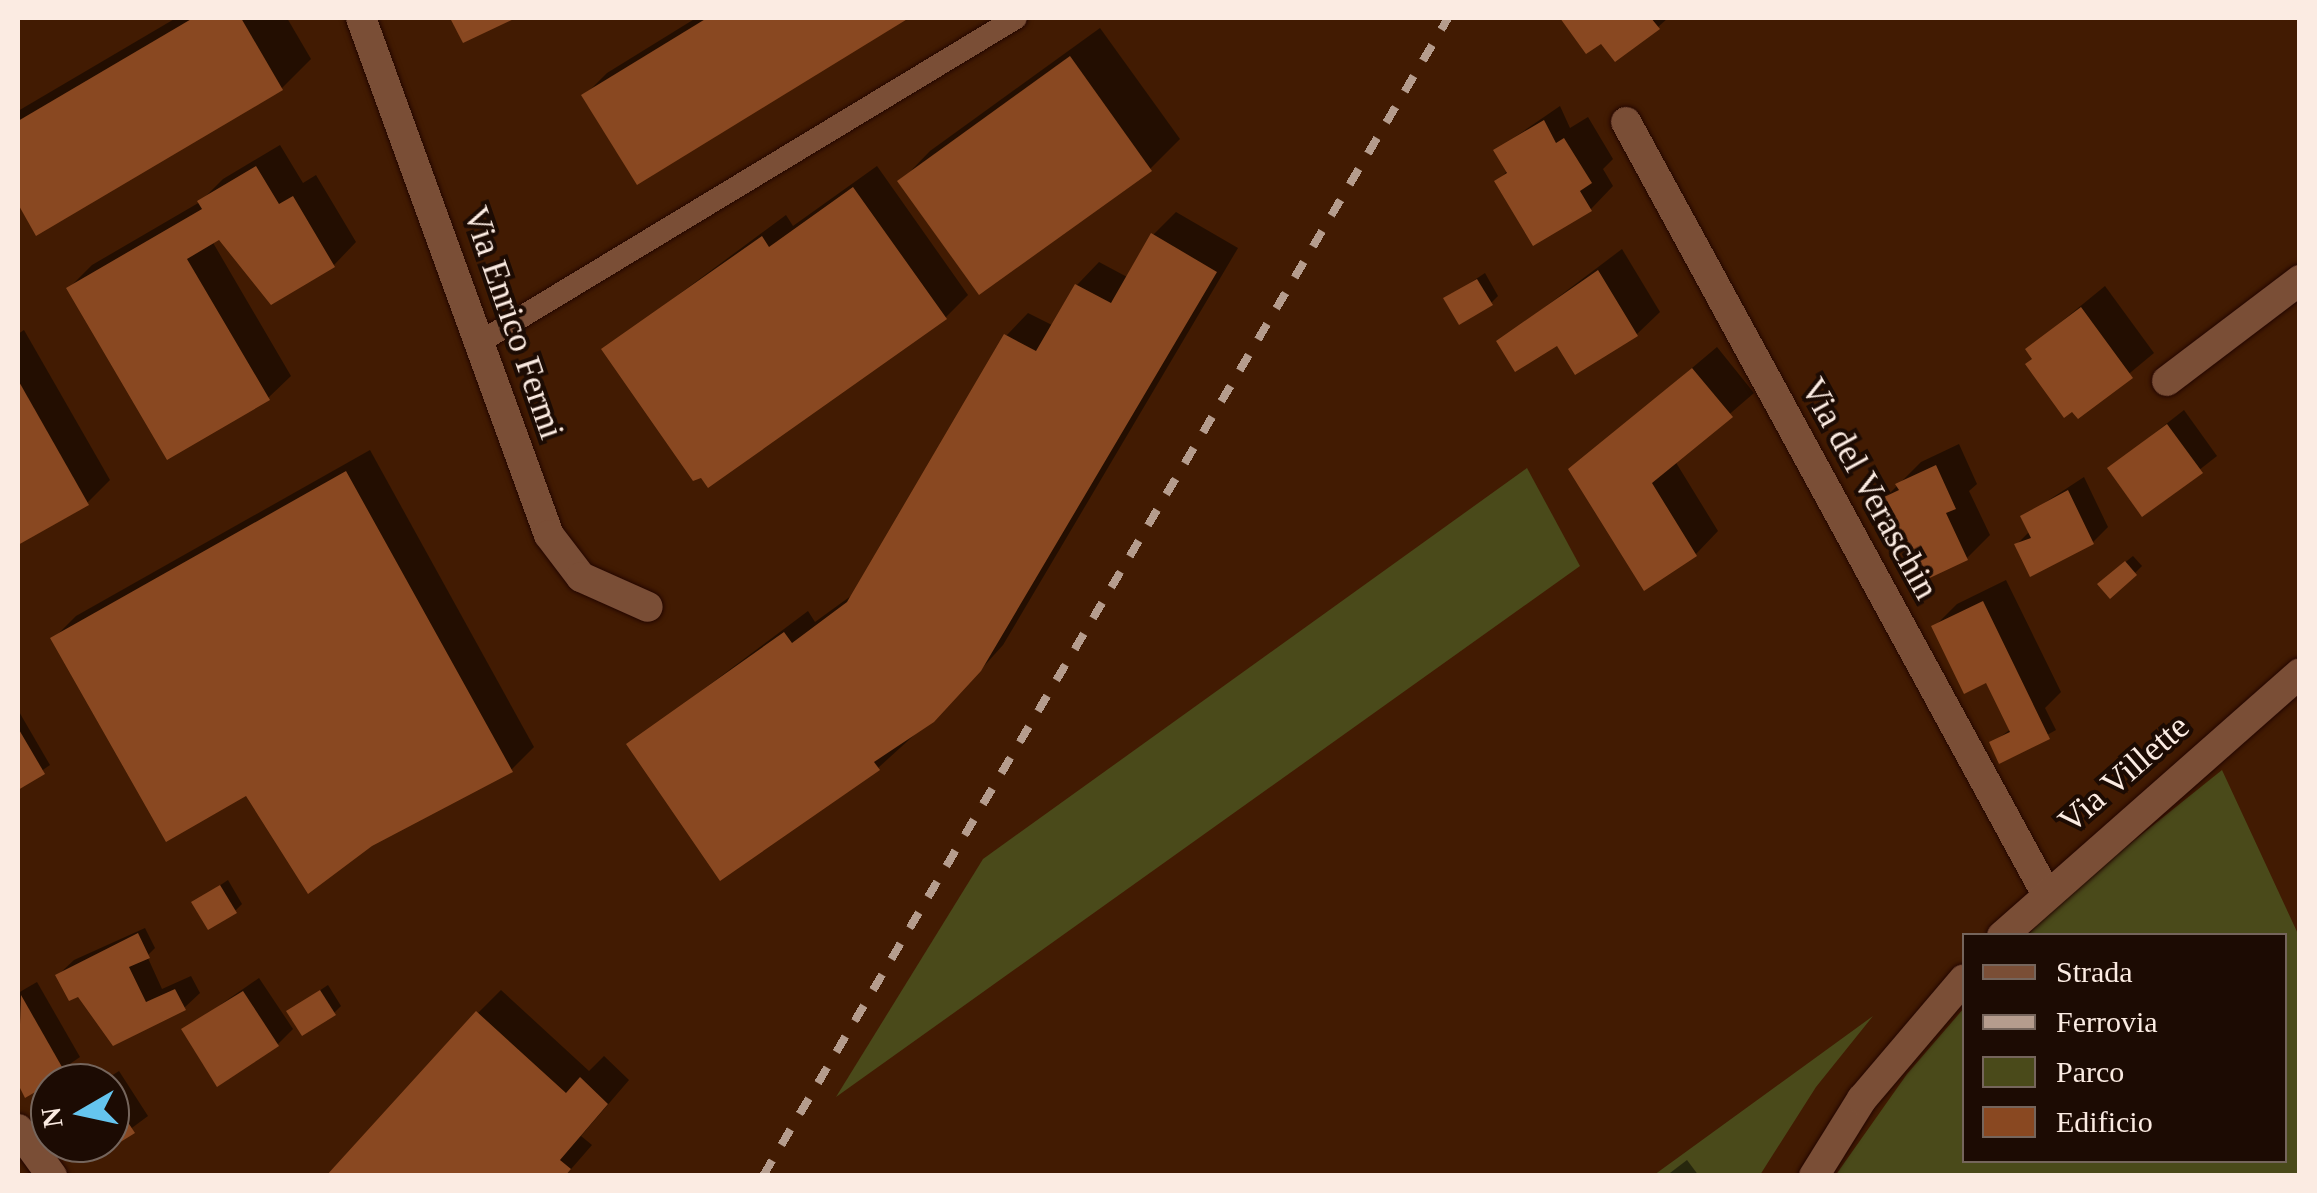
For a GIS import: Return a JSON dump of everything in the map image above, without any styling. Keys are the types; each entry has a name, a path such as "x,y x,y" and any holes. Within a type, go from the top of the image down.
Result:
{"street":[{"name":"Via Enrico Fermi","path":"361,18 538,508 562,556 604,592 648,607"},
{"name":"Via del Veraschin","path":"1626,122 2045,892"},
{"path":"2167,380 2300,280"},
{"name":"Via Villette","path":"2005,933 2045,892 2300,672"},
{"path":"1814,1176 1862,1099 1962,982"},
{"path":"18,1129 52,1176"}],"lane":[{"path":"480,342 1016,18"}],"green space":[{"path":"1527,468 1580,566 836,1097 983,859"},
{"path":"2222,770 2299,936 2299,1175 1835,1176 1907,1074 1962,1010 1962,1163 2287,1163 2287,933 2030,933 2056,903"},
{"path":"1873,1016 1816,1087 1760,1175 1654,1175"}],"building":[{"path":"193,18 241,18 283,90 36,236 18,204 18,121"},
{"path":"450,18 516,18 463,43"},
{"path":"707,18 909,18 637,185 581,95"},
{"path":"1560,18 1651,18 1660,29 1615,62 1601,44 1586,54"},
{"path":"1070,56 1152,171 979,295 897,181"},
{"path":"1544,120 1556,143 1564,138 1592,183 1580,191 1592,211 1533,246 1494,181 1507,173 1493,150"},
{"path":"256,166 279,204 293,196 335,267 271,305 219,240 187,259 270,400 167,460 66,288 202,209 197,201"},
{"path":"853,187 947,319 708,488 701,478 693,481 601,349 762,236 769,247"},
{"path":"1151,233 1217,272 981,671 934,722 874,762 880,770 720,881 626,744 784,632 792,643 847,602 1004,334 1036,351 1075,284 1111,303"},
{"path":"1598,270 1638,336 1575,375 1557,346 1515,372 1496,341"},
{"path":"1477,279 1493,305 1459,325 1443,298"},
{"path":"2081,307 2133,378 2078,419 2072,412 2064,418 2025,364 2032,359 2025,349"},
{"path":"1692,368 1733,417 1652,483 1697,556 1644,591 1568,469"},
{"path":"18,380 89,505 18,545"},
{"path":"2167,424 2203,473 2142,517 2107,468"},
{"path":"1936,465 1956,509 1946,513 1968,560 1919,583 1880,499 1899,490 1895,484"},
{"path":"346,471 513,772 372,846 308,894 246,796 166,842 50,638"},
{"path":"2068,490 2094,544 2030,577 2014,544 2031,538 2020,516"},
{"path":"2125,561 2137,575 2110,599 2097,584"},
{"path":"1983,601 2050,739 1999,764 1989,742 2010,732 1986,683 1964,694 1931,626"},
{"path":"18,728 45,774 18,790"},
{"path":"220,885 237,913 208,930 191,902"},
{"path":"138,933 150,958 129,967 146,1002 175,989 186,1010 113,1046 78,997 69,1001 55,975"},
{"path":"320,990 336,1015 302,1036 286,1011"},
{"path":"243,991 279,1046 217,1087 181,1029"},
{"path":"21,995 60,1063 30,1063 30,1095 25,1098 18,1084"},
{"path":"476,1011 566,1093 580,1077 608,1104 560,1160 571,1169 565,1176 326,1176"}],"railway":[{"path":"763,1176 1448,18"}]}
